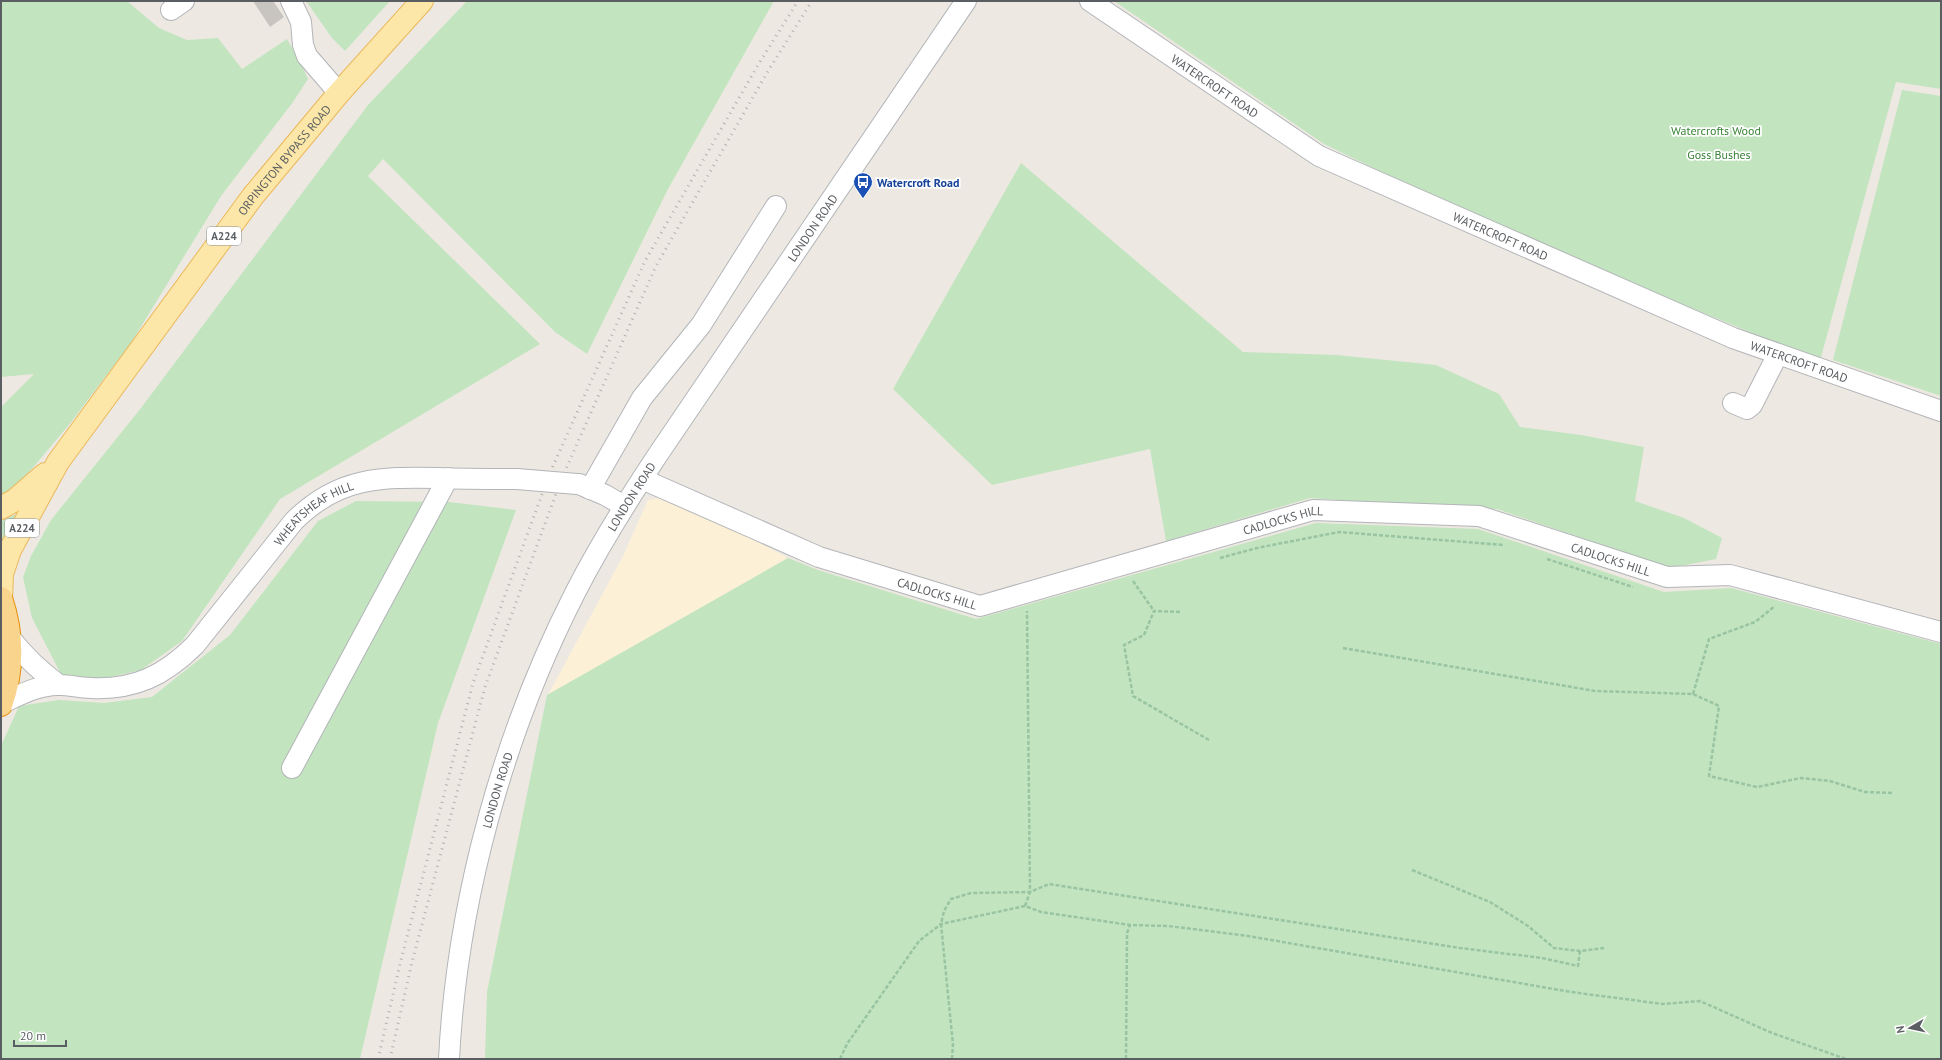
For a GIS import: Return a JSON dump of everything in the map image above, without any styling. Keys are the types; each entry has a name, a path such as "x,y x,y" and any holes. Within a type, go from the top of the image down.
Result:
{"highway":[{"path":"1,599 11,639 11,662 1,704"}],"main road":[{"name":"ORPINGTON BYPASS ROAD","path":"1,599 2,574 10,550 58,462 254,196 339,93 422,1"},
{"name":"ORPINGTON BYPASS ROAD","path":"1,508 15,500 58,462"}],"street":[{"path":"291,1 301,22 303,45 307,56 339,93"},
{"name":"LONDON ROAD","path":"449,1059 455,990 464,926 477,863 503,769 553,638 586,573 624,506 966,1"},
{"name":"WATERCROFT ROAD","path":"1090,1 1319,156 1726,335 1941,411"},
{"path":"584,486 642,398 702,325 776,206"},
{"path":"1733,403 1747,409 1752,405 1778,354"},
{"path":"292,768 448,478"},
{"name":"WHEATSHEAF HILL","path":"1,704 26,692 59,685 103,688 129,685 153,678 173,666 198,641 294,521 309,506 327,495 350,485 375,479 517,479 584,486 609,497 624,506"},
{"name":"CADLOCKS HILL","path":"642,479 819,557 980,606 1029,604 1313,510 1479,516 1667,577 1730,575 1941,632"},
{"path":"11,639 26,658 40,672 59,685"}],"path":[{"path":"1214,560 1257,548 1339,532 1502,545 1510,547"},
{"path":"1540,557 1630,587 1637,587"},
{"path":"1140,579 1133,581 1154,611"},
{"path":"1693,694 1709,639 1755,622 1777,604 1769,602"},
{"path":"1025,906 1030,892 1029,604"},
{"path":"1154,611 1180,612"},
{"path":"1154,611 1144,635 1124,645 1132,696 1209,740"},
{"path":"1343,648 1595,691 1693,694 1719,706 1709,776 1757,787 1800,778 1830,781 1865,792 1893,793"},
{"path":"1412,870 1490,902 1528,926 1554,948 1580,951 1604,948"},
{"path":"952,1059 953,1045 941,924 944,911 952,899 971,893 1030,892 1049,884 1460,948 1542,958 1578,966 1580,951"},
{"path":"840,1059 847,1044 919,941 941,924 1025,906 1041,912 1130,925 1168,926 1248,936 1571,992 1663,1004 1700,1001 1772,1033 1846,1059"},
{"path":"1126,1059 1127,933 1130,925"}],"shaded area":[{"path":"672,496 788,558 548,695 623,556 648,500"}],"green space":[{"path":"1,1 127,1 159,28 187,40 218,38 242,69 287,39 300,61 308,79 293,102 221,196 131,343 68,426 14,490 1,496 1,407 34,374 1,377"},
{"path":"306,1 390,1 345,51 332,38"},
{"path":"467,1 774,1 668,189 587,354 555,332 383,159 368,176 540,344 280,499 182,641 141,670 106,678 63,678 32,618 23,577 31,556 51,520 141,408 368,105"},
{"name":"Goss Bushes","path":"1114,1 1941,1 1941,89 1896,82 1820,361 1502,230 1324,144"},
{"path":"1902,90 1941,96 1941,396 1833,360"},
{"path":"1021,163 1243,352 1336,355 1436,365 1499,394 1520,427 1581,435 1644,447 1635,501 1684,518 1722,538 1716,559 1670,568 1497,509 1402,505 1310,498 1166,541 1150,449 992,485 893,389"},
{"path":"356,501 449,502 516,510 438,723 360,1059 1,1059 1,746 19,706 59,700 104,703 152,697 230,635 318,521"},
{"path":"17,514 1,548 1,521"},
{"path":"1316,523 1478,529 1664,592 1731,588 1941,644 1941,1059 485,1059 487,992 547,695 788,558 818,570 976,619"}],"building":[{"path":"253,1 273,1 284,17 270,27"}],"railway":[{"path":"378,1059 401,960 473,683 549,475 645,261 758,65 798,1"},
{"path":"390,1059 412,962 485,687 561,480 656,266 768,71 812,1"}],"place":[{"name":"Watercroft Road","path":"863,199"}],"park label":[{"name":"Watercrofts Wood","path":"1716,130"}]}
